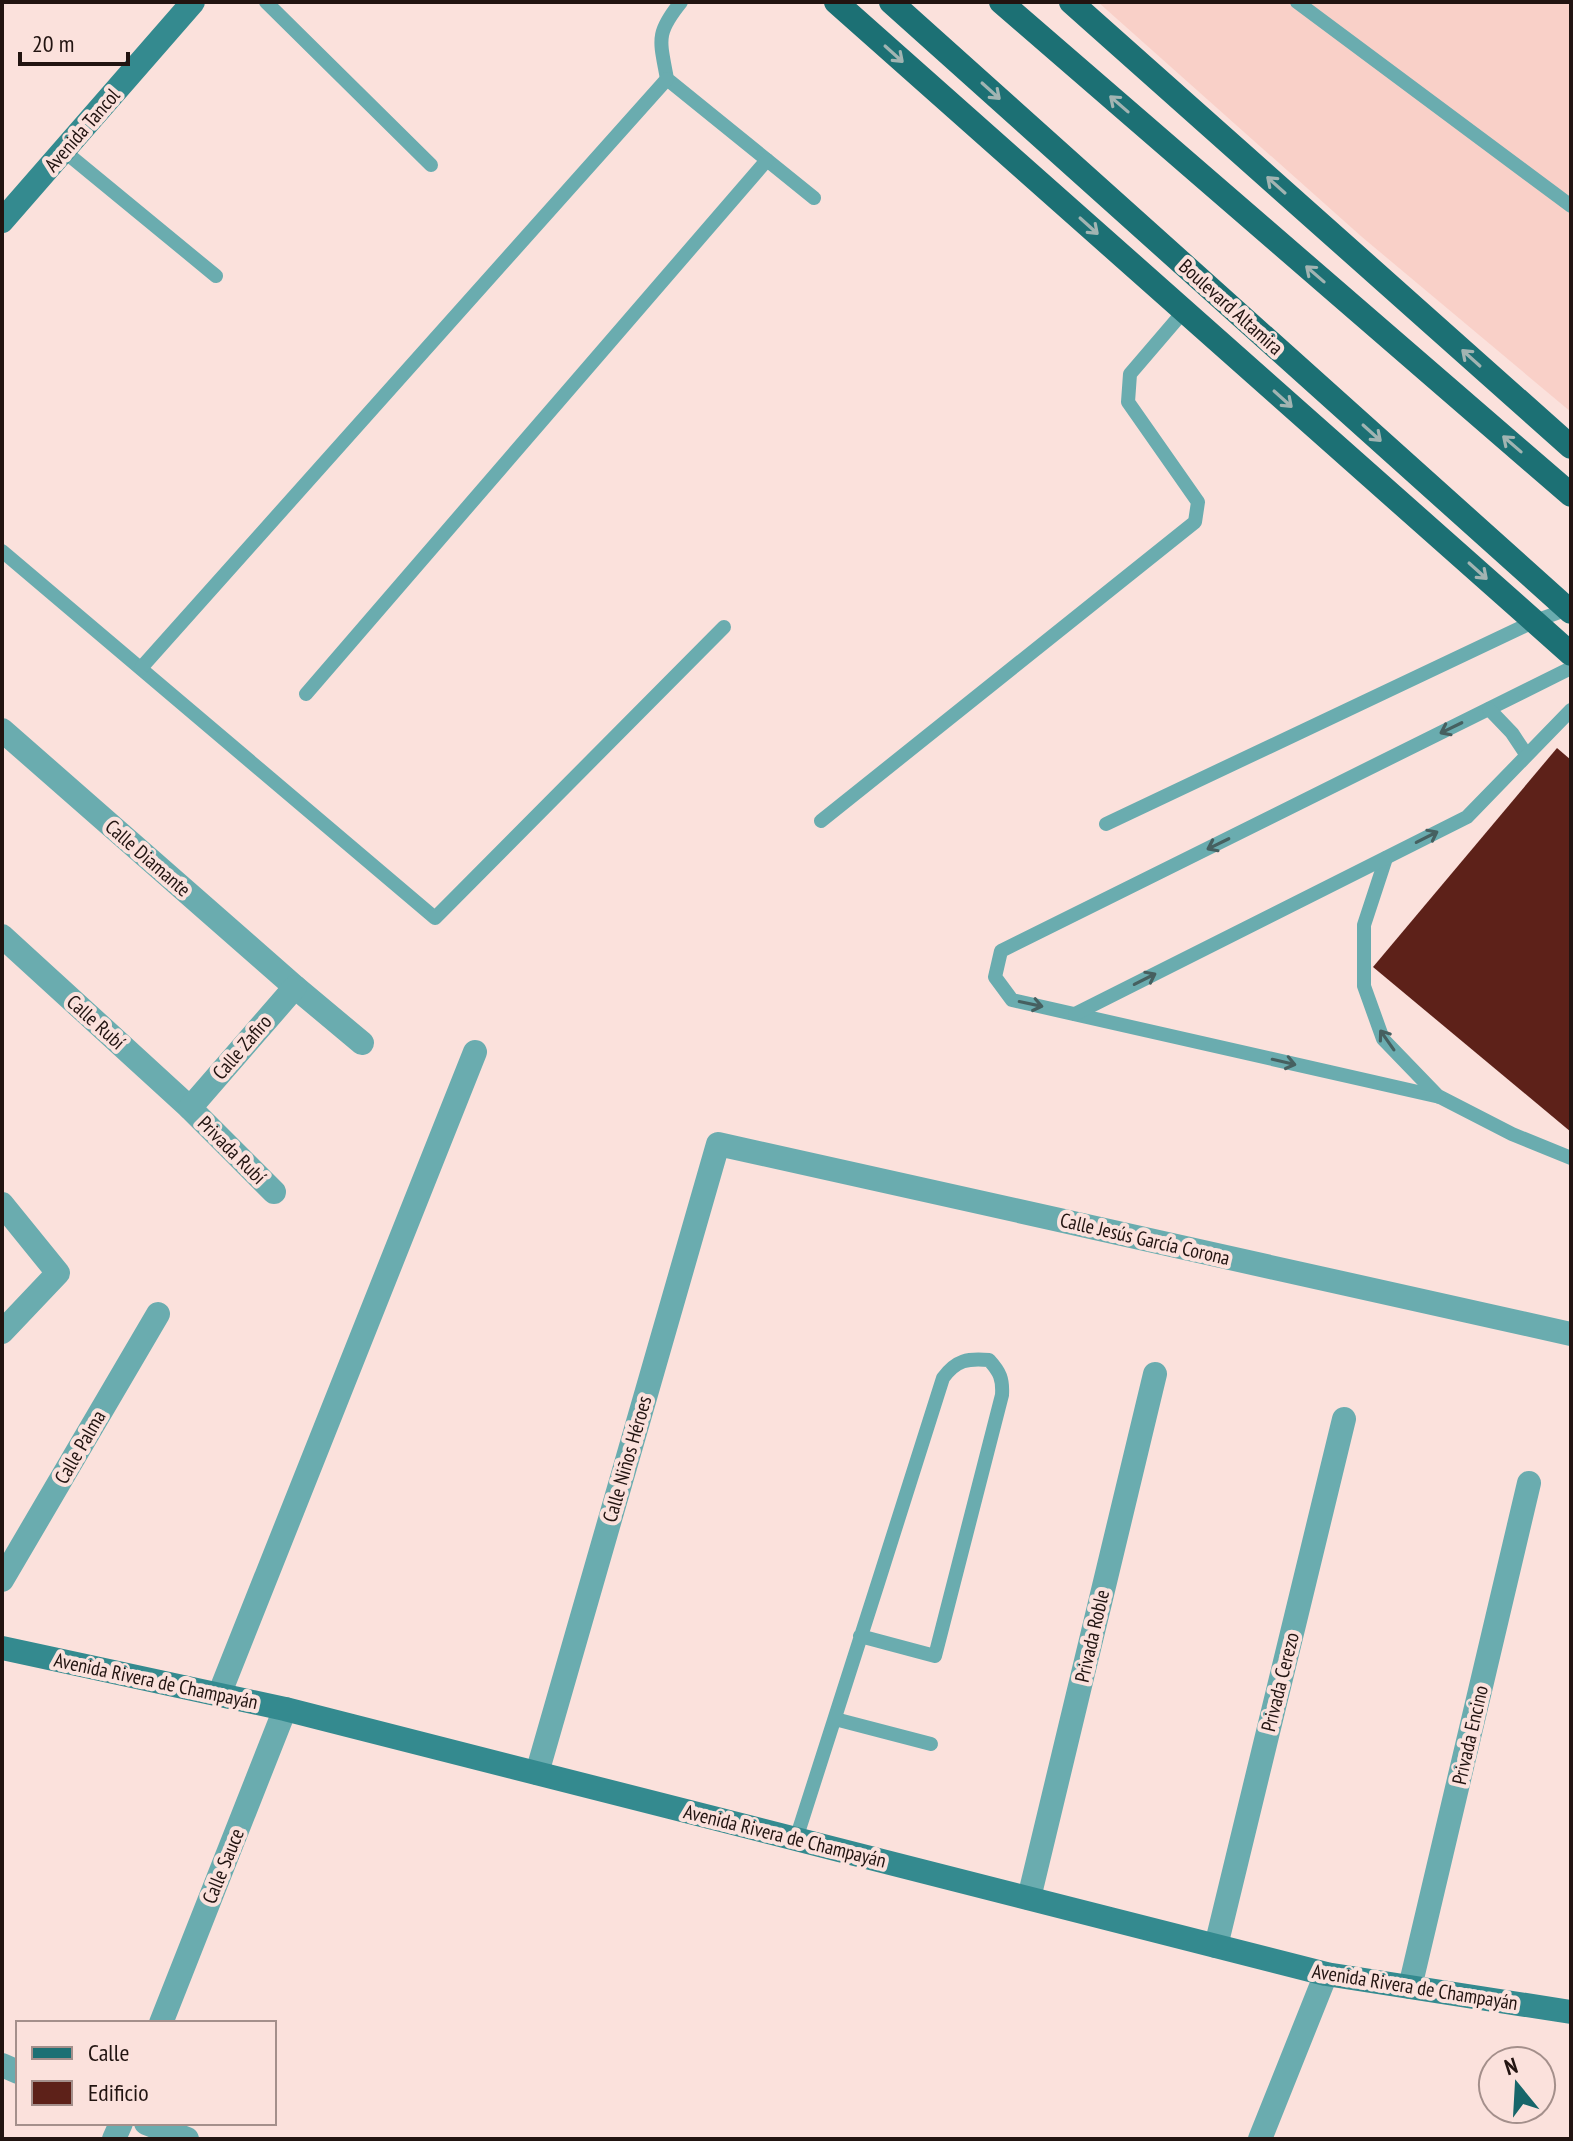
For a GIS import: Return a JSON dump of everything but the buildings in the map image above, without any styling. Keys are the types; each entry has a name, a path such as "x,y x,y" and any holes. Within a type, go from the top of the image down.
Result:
{"main road":[{"path":"836,2 1571,654"},
{"name":"Boulevard Altamira","path":"891,2 1569,611"},
{"path":"1001,2 1571,495"},
{"path":"1071,2 1571,447"}],"street":[{"name":"Avenida Tancol","path":"2,221 193,2"},
{"name":"Calle Diamante","path":"2,730 362,1043"},
{"name":"Calle Rubí","path":"2,936 190,1108"},
{"name":"Calle Zafiro","path":"190,1108 295,987"},
{"path":"219,1695 475,1052"},
{"name":"Privada Rubí","path":"190,1108 274,1192"},
{"name":"Calle Jesús García Corona","path":"718,1144 1571,1334"},
{"name":"Calle Niños Héroes","path":"537,1773 718,1144"},
{"path":"2,1204 58,1273 2,1332"},
{"name":"Calle Palma","path":"2,1580 158,1314"},
{"name":"Privada Roble","path":"1029,1898 1155,1374"},
{"name":"Privada Cerezo","path":"1216,1946 1344,1419"},
{"name":"Privada Encino","path":"1410,1987 1529,1483"},
{"name":"Avenida Rivera de Champayán","path":"2,1648 285,1709 1326,1974 1571,2012"},
{"name":"Calle Sauce","path":"162,2021 285,1709"},
{"path":"1260,2139 1326,1974"},
{"path":"151,2125 187,2139"}],"lane":[{"path":"266,2 431,165"},
{"path":"681,2 665,22 660,43 667,79 814,198"},
{"path":"1297,2 1571,206"},
{"path":"141,668 667,79"},
{"path":"64,151 216,276"},
{"path":"306,694 767,160"},
{"path":"821,821 1195,522 1198,502 1128,402 1130,374 1184,311"},
{"path":"2,551 435,918 724,627"},
{"path":"1106,824 1535,621 1569,611"},
{"path":"1571,668 1001,951 995,977 1012,1000 1440,1097 1512,1134 1571,1158"},
{"path":"1489,709 1512,733 1526,754"},
{"path":"1075,1014 1467,817 1571,710"},
{"path":"1386,858 1364,925 1364,986 1383,1039 1440,1097"},
{"path":"796,1839 835,1719 860,1636 943,1378 951,1367 964,1360 989,1360 999,1370 1003,1382 1002,1395 935,1656 860,1636"},
{"path":"835,1719 931,1744"}],"shaded area":[{"path":"1098,2 1571,2 1571,412 1362,237"}]}
